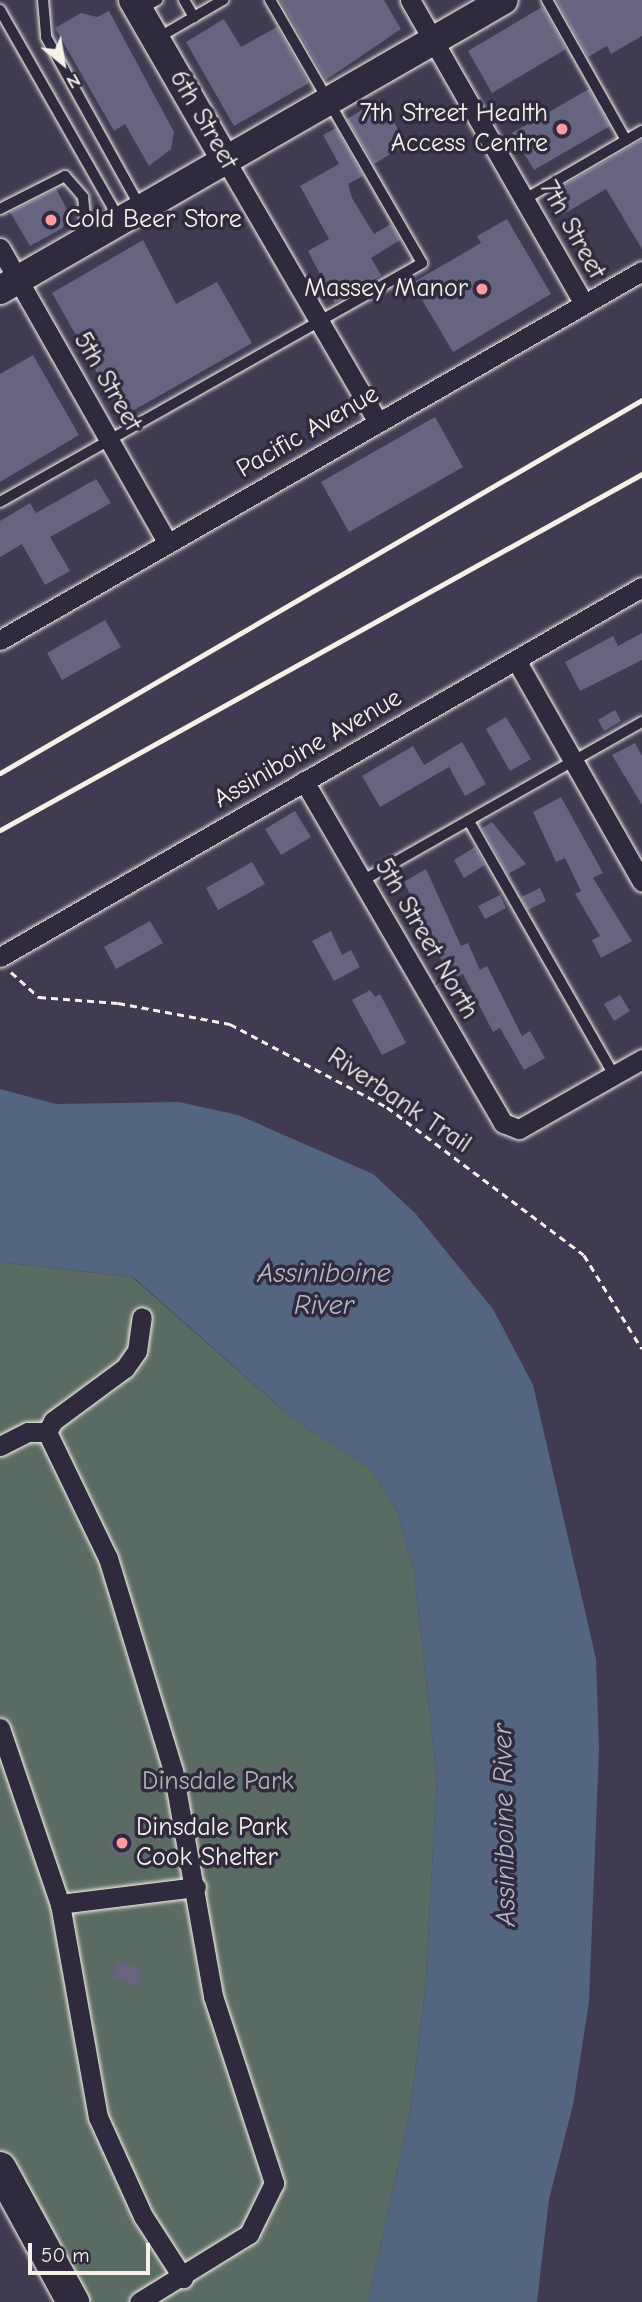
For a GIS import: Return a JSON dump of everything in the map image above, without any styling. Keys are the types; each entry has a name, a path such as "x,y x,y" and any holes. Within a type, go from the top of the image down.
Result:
{"main road":[{"path":"0,2168 74,2302"}],"street":[{"name":"7th Street","path":"410,0 584,304"},
{"path":"9,285 504,0"},
{"name":"6th Street","path":"143,3 156,39 378,422"},
{"name":"5th Street","path":"0,248 9,285 109,439 167,542"},
{"name":"Pacific Avenue","path":"0,640 642,271"},
{"name":"Assiniboine Avenue","path":"1,957 642,587"},
{"path":"516,660 642,882"},
{"name":"5th Street North","path":"304,781 503,1123 519,1129 614,1075"},
{"path":"614,1075 642,1059"},
{"path":"139,2302 183,2278 249,2234 274,2183 213,1996 173,1771 108,1558 47,1433 52,1421 125,1368 136,1351 142,1317"},
{"path":"0,1446 28,1432 47,1433"},
{"path":"0,1728 60,1904 98,2117 143,2216 183,2278"},
{"path":"60,1904 195,1887"}],"lane":[{"path":"43,0 46,37 131,215"},
{"path":"184,0 194,17"},
{"path":"156,39 223,0"},
{"path":"0,502 422,262 270,0"},
{"path":"547,0 626,140"},
{"path":"0,10 131,215"},
{"path":"525,199 642,131"},
{"path":"0,209 65,176 83,197 87,240"},
{"path":"362,881 642,722"},
{"path":"469,821 614,1075"}],"path":[{"name":"Riverbank Trail","path":"1,957 19,985 39,997 118,1003 230,1024 387,1107 584,1255 642,1349"}],"green space":[{"name":"Dinsdale Park","path":"0,1262 132,1277 291,1417 371,1469 397,1511 414,1570 437,1777 425,1993 409,2117 368,2302 85,2302 0,2153"}],"water":[{"name":"Assiniboine River","path":"0,1089 56,1104 179,1102 238,1115 373,1174 415,1213 493,1309 533,1385 596,1659 599,1749 589,2002 573,2105 549,2199 537,2302 368,2302 409,2117 425,1993 437,1777 414,1570 397,1511 371,1469 291,1417 133,1277 0,1262"}],"building":[{"path":"280,0 384,0 401,29 326,80"},
{"path":"556,0 642,0 642,36 611,54 607,46 588,57"},
{"path":"542,7 566,49 492,93 468,51"},
{"path":"109,11 174,132 171,149 149,166 125,124 114,131 55,28 81,13 97,17"},
{"path":"224,19 241,47 277,27 309,83 234,126 186,42"},
{"name":"7th Street Health Access Centre","path":"589,89 610,126 534,170 512,133"},
{"path":"380,99 407,144 374,164 347,119"},
{"path":"336,128 363,176 348,184 352,198 374,234 391,224 400,240 371,258 381,275 335,303 308,251 329,239 300,186 339,164 323,135"},
{"path":"642,140 642,249 606,189 562,215 550,193"},
{"path":"56,189 67,209 63,228 30,246 10,212"},
{"name":"Massey Manor","path":"507,219 551,294 453,352 412,283 481,243 477,236"},
{"path":"143,240 176,304 217,282 252,343 122,417 52,293"},
{"path":"33,355 79,435 0,482 0,374"},
{"path":"435,417 463,467 349,532 321,482"},
{"path":"96,479 111,503 50,537 70,571 45,585 22,544 0,557 0,521 30,503 36,513"},
{"path":"105,620 121,647 62,680 47,653"},
{"path":"642,633 642,660 580,691 565,662 613,636 618,646"},
{"path":"615,710 621,721 604,731 598,720"},
{"path":"506,717 531,759 510,771 486,729"},
{"path":"462,742 486,784 465,796 449,767 380,807 362,776 413,746 424,765"},
{"path":"635,743 642,756 642,805 612,755"},
{"path":"561,797 603,873 593,878 632,941 601,958 592,940 600,936 575,894 581,891 565,858 556,862 533,812"},
{"path":"295,811 311,837 281,855 265,829"},
{"path":"492,822 526,864 508,874 482,828"},
{"path":"475,847 485,865 464,878 454,860"},
{"path":"252,862 265,884 218,910 206,888"},
{"path":"426,869 461,946 468,943 480,970 487,966 522,1036 530,1031 545,1058 524,1070 500,1028 493,1032 463,974 451,980 404,882"},
{"path":"540,888 546,901 528,910 521,897"},
{"path":"500,895 506,908 485,919 478,906"},
{"path":"150,921 163,943 116,969 104,947"},
{"path":"331,931 342,955 351,950 360,967 334,981 312,941"},
{"path":"370,990 375,997 380,994 406,1043 382,1055 352,1000"},
{"path":"620,995 630,1011 614,1021 604,1004"},
{"name":"Dinsdale Park Cook Shelter","path":"122,1831 131,1834 134,1843 131,1852 122,1855 113,1852 110,1843 113,1834"},
{"path":"118,1961 143,1970 137,1987 112,1977"}],"railway":[{"path":"0,773 642,400"},
{"path":"0,830 642,474"}],"place":[{"name":"7th Street Health Access Centre","path":"562,129"},
{"name":"Cold Beer Store","path":"51,220"},
{"name":"Massey Manor","path":"482,289"},
{"name":"Dinsdale Park Cook Shelter","path":"122,1843"}]}
